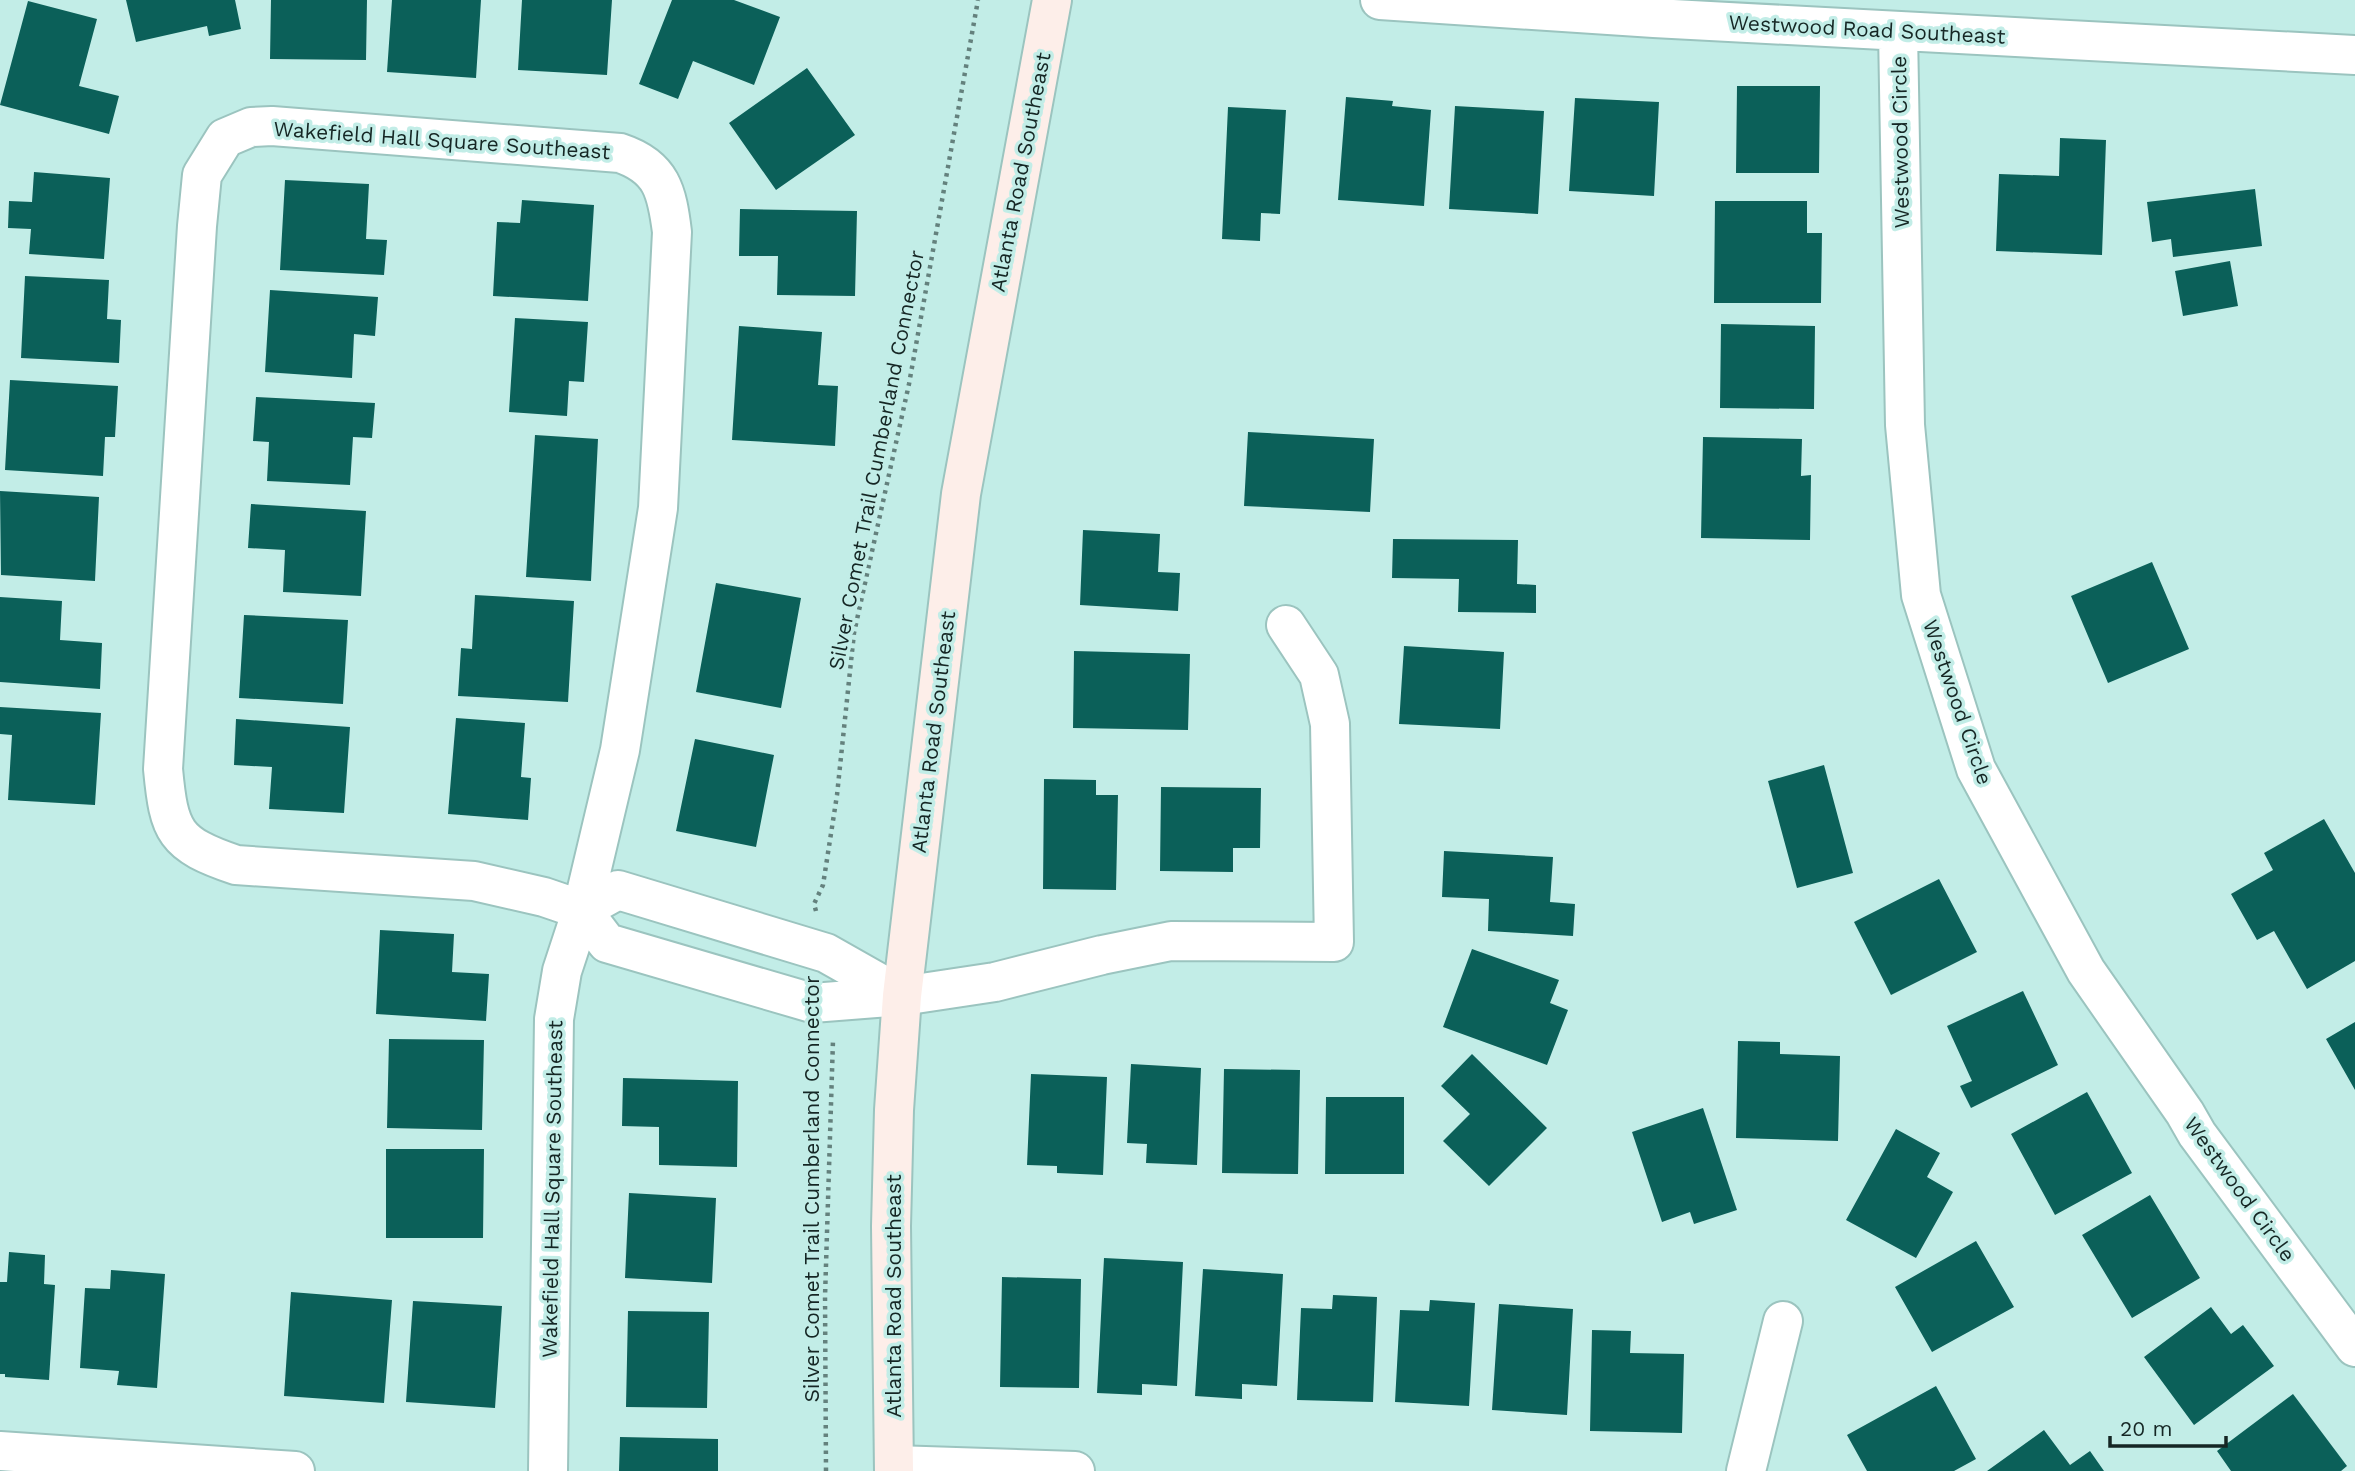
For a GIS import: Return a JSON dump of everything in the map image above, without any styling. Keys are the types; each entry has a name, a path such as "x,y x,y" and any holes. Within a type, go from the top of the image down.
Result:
{"main road":[{"name":"Atlanta Road Southeast","path":"894,1468 892,1213 894,1110 902,996 961,494 1052,0"}],"street":[{"name":"Westwood Road Southeast","path":"1380,0 1654,9 1898,31 2355,55"},
{"name":"Westwood Circle","path":"1898,31 1905,425 1921,595 1976,769 2086,971 2185,1112 2197,1134 2355,1347"},
{"name":"Wakefield Hall Square Southeast","path":"548,1471 554,1019 562,971 582,910 620,750 657,509 673,232 667,197 650,169 636,158 620,153 272,126 251,127 225,138 202,174 197,226 163,769 167,811 181,838 201,853 236,865 474,881 544,897 582,910"},
{"path":"902,996 826,953 618,890 582,910 607,943 812,1003 902,996 995,982 1171,941 1334,942 1330,724 1319,675 1286,625"},
{"path":"1746,1471 1783,1321"},
{"path":"0,1451 296,1471"},
{"path":"894,1468 1075,1471"}],"path":[{"name":"Silver Comet Trail Cumberland Connector","path":"826,953 814,904 822,885 837,795 854,633 909,384 978,0"},
{"name":"Silver Comet Trail Cumberland Connector","path":"826,1471 825,1297 832,1002"}],"building":[{"path":"126,0 235,0 241,29 209,36 207,26 136,42"},
{"path":"271,0 367,0 366,60 270,59"},
{"path":"392,0 481,0 476,78 387,72"},
{"path":"522,0 612,0 607,75 518,70"},
{"path":"672,0 734,0 780,17 754,85 693,61 678,99 639,84"},
{"path":"28,1 97,19 79,86 119,96 109,134 0,105"},
{"path":"807,68 855,135 776,190 729,123"},
{"path":"1737,86 1820,86 1819,173 1736,173"},
{"path":"1346,97 1393,101 1392,106 1431,110 1424,206 1338,200"},
{"path":"1575,98 1659,102 1654,196 1569,191"},
{"path":"1455,106 1544,111 1538,214 1449,209"},
{"path":"1228,107 1286,110 1280,214 1261,213 1260,241 1222,239"},
{"path":"2060,138 2106,140 2102,255 1996,251 1999,174 2059,176"},
{"path":"34,172 110,178 104,259 29,254 31,229 8,228 9,201 32,202"},
{"path":"285,180 369,184 366,239 387,240 384,275 280,270"},
{"path":"2255,189 2262,246 2173,257 2171,239 2152,242 2147,202"},
{"path":"522,200 594,205 588,301 493,296 497,222 520,223"},
{"path":"1715,201 1807,201 1807,233 1822,233 1821,303 1714,303"},
{"path":"740,209 857,211 855,296 777,295 778,256 739,256"},
{"path":"2230,261 2238,306 2183,316 2175,271"},
{"path":"25,276 109,280 107,319 121,320 119,363 21,358"},
{"path":"270,290 378,297 375,336 354,334 352,378 265,372"},
{"path":"515,318 588,322 584,382 569,381 567,416 509,412"},
{"path":"1721,324 1815,326 1814,409 1720,408"},
{"path":"739,326 822,332 818,385 838,386 835,446 732,440"},
{"path":"10,380 118,386 115,437 105,437 103,476 5,470"},
{"path":"256,397 375,403 372,438 353,437 350,485 267,481 269,442 253,441"},
{"path":"1248,432 1374,439 1370,512 1244,506"},
{"path":"535,435 598,439 591,581 526,577"},
{"path":"1703,437 1802,439 1801,476 1811,475 1810,540 1701,538"},
{"path":"0,491 99,497 95,581 1,575"},
{"path":"251,504 366,511 361,596 283,592 285,550 248,548"},
{"path":"1083,530 1160,534 1158,572 1180,573 1178,611 1080,605"},
{"path":"1393,539 1518,540 1517,584 1536,585 1536,613 1458,612 1459,579 1392,578"},
{"path":"2152,562 2189,649 2108,683 2071,596"},
{"path":"716,583 801,598 781,708 696,692"},
{"path":"475,595 574,601 568,702 458,696 461,648 472,649"},
{"path":"0,597 62,601 60,640 102,643 100,689 0,682"},
{"path":"244,615 348,620 343,704 239,698"},
{"path":"1404,646 1504,652 1500,729 1399,724"},
{"path":"1074,651 1190,654 1188,730 1073,728"},
{"path":"0,707 101,713 95,805 8,800 12,735 0,734"},
{"path":"456,718 525,723 521,777 531,778 528,820 448,814"},
{"path":"236,719 350,727 344,813 269,809 272,767 234,765"},
{"path":"695,739 774,755 756,847 676,831"},
{"path":"1824,765 1853,873 1797,888 1768,781"},
{"path":"1044,779 1096,780 1096,795 1118,795 1116,890 1043,889"},
{"path":"1161,787 1261,788 1260,848 1233,848 1233,872 1160,871"},
{"path":"2324,819 2355,873 2355,961 2307,989 2274,931 2257,940 2231,894 2273,870 2264,853"},
{"path":"1444,851 1553,857 1550,902 1575,904 1573,936 1488,931 1489,899 1442,897"},
{"path":"1939,879 1977,952 1891,995 1854,922"},
{"path":"380,930 454,934 452,972 489,974 486,1021 376,1014"},
{"path":"1472,949 1559,980 1550,1003 1568,1010 1547,1065 1443,1027"},
{"path":"2023,991 2058,1065 1971,1108 1960,1086 1972,1081 1947,1026"},
{"path":"2355,1022 2355,1090 2326,1039"},
{"path":"389,1039 484,1040 482,1130 387,1128"},
{"path":"1738,1041 1780,1042 1780,1054 1840,1056 1838,1141 1736,1138"},
{"path":"1472,1054 1547,1128 1489,1186 1443,1141 1470,1114 1441,1086"},
{"path":"1131,1064 1201,1068 1197,1165 1146,1163 1147,1144 1127,1143"},
{"path":"1224,1069 1300,1070 1298,1174 1222,1173"},
{"path":"1031,1074 1107,1077 1103,1175 1057,1173 1057,1166 1027,1165"},
{"path":"623,1078 738,1081 737,1167 659,1165 659,1127 622,1126"},
{"path":"2087,1092 2132,1173 2055,1215 2011,1134"},
{"path":"1326,1097 1404,1097 1404,1174 1325,1174"},
{"path":"1703,1108 1737,1210 1694,1224 1690,1212 1662,1222 1632,1132"},
{"path":"1896,1129 1940,1153 1927,1177 1953,1192 1916,1258 1846,1220"},
{"path":"386,1149 484,1149 483,1238 386,1238"},
{"path":"629,1193 716,1198 712,1283 625,1278"},
{"path":"2150,1195 2200,1278 2132,1318 2082,1235"},
{"path":"1976,1241 2014,1307 1932,1352 1895,1287"},
{"path":"9,1252 45,1255 44,1284 55,1285 49,1380 5,1377 5,1374 0,1374 0,1282 7,1282"},
{"path":"1104,1258 1183,1262 1177,1386 1142,1384 1142,1395 1097,1393"},
{"path":"1203,1269 1283,1274 1277,1386 1242,1384 1242,1399 1195,1396"},
{"path":"111,1270 165,1274 157,1388 117,1385 119,1371 80,1368 85,1288 110,1289"},
{"path":"1002,1277 1081,1279 1079,1388 1000,1387"},
{"path":"291,1292 392,1300 384,1403 284,1396"},
{"path":"1333,1295 1377,1297 1373,1402 1297,1400 1301,1308 1332,1309"},
{"path":"1430,1300 1475,1303 1469,1406 1395,1402 1400,1310 1429,1311"},
{"path":"413,1301 502,1306 495,1408 406,1402"},
{"path":"1499,1304 1573,1309 1567,1415 1492,1410"},
{"path":"2211,1307 2231,1334 2243,1325 2274,1366 2194,1425 2144,1357"},
{"path":"628,1311 709,1312 707,1408 626,1407"},
{"path":"1592,1330 1631,1331 1630,1353 1684,1354 1682,1433 1590,1431"},
{"path":"1936,1386 1976,1459 1954,1471 1867,1471 1847,1435"},
{"path":"2293,1394 2347,1466 2341,1471 2231,1471 2217,1451"},
{"path":"2044,1430 2070,1465 2090,1451 2104,1471 1987,1471"},
{"path":"620,1437 718,1439 718,1471 619,1471"}]}
